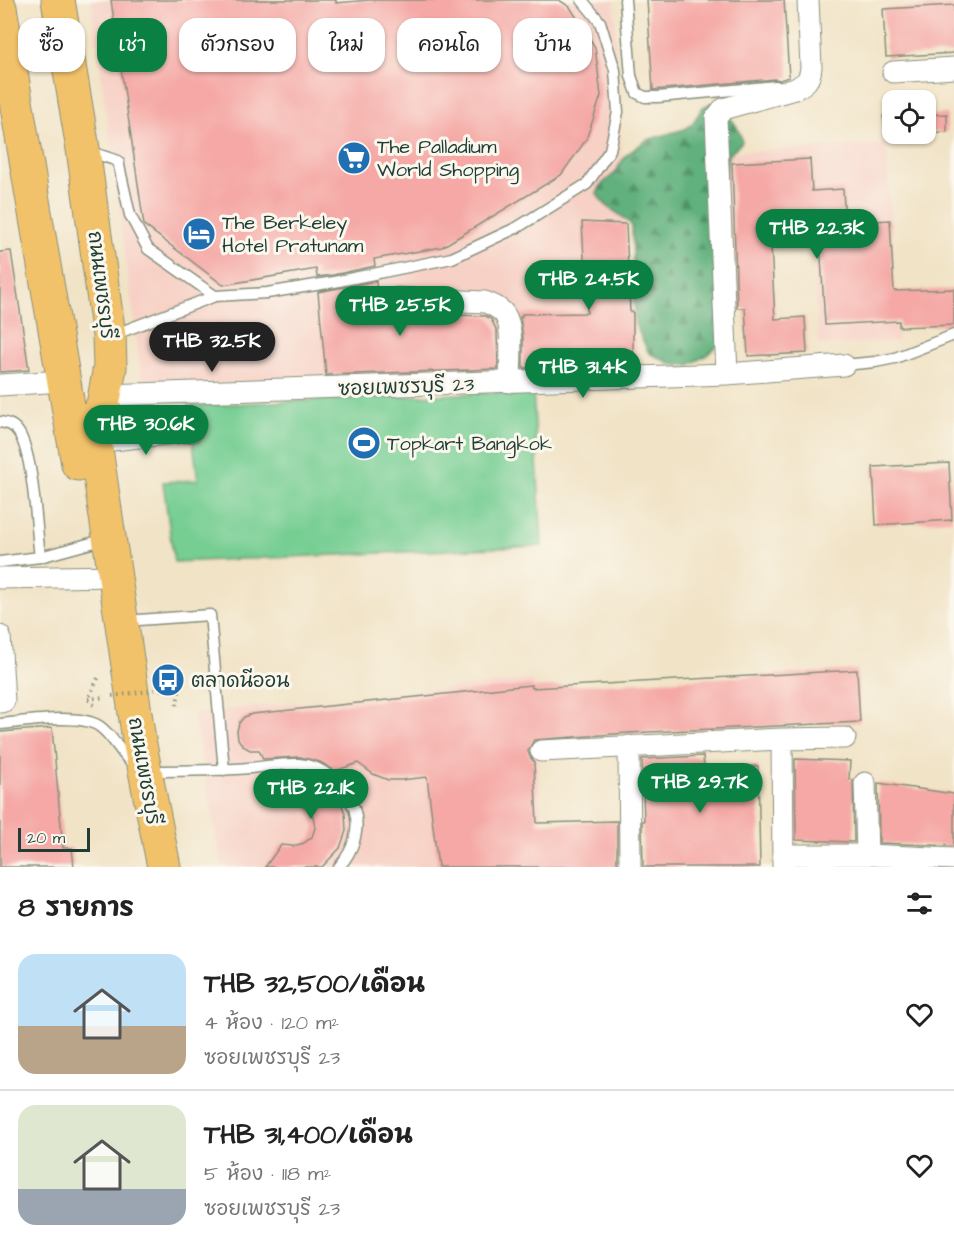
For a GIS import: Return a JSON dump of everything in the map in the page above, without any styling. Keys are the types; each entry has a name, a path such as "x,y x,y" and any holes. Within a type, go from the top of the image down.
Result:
{"main road":[{"name":"ถนนเพชรบุรี","path":"58,0 83,149 109,336 110,367 105,395 103,405 93,425 108,562 121,621 159,866"},
{"name":"ถนนเพชรบุรี","path":"0,8 9,116 85,501 108,562"}],"street":[{"path":"727,374 717,118 723,109 806,84 810,77 811,67 808,0"},
{"path":"893,72 954,68"},
{"path":"397,298 485,302 497,307 507,316 510,329 510,382"},
{"name":"ซอยเพชรบุรี 23","path":"105,395 727,374 844,365"},
{"path":"0,385 63,381"},
{"path":"95,442 192,431"},
{"path":"0,578 108,562"},
{"path":"0,636 4,701 0,702"},
{"path":"541,751 845,738"},
{"path":"782,739 783,861 867,855 930,863 954,859"},
{"path":"629,746 630,867"},
{"path":"865,783 867,855"}],"lane":[{"path":"109,336 126,332 215,296 267,293 312,286 452,258 518,227 587,184 610,150 618,112 615,70 600,22 582,0"},
{"path":"625,0 633,87 637,93 645,97 658,97 775,86 797,81 804,69 800,0"},
{"path":"83,149 118,161 130,215 148,249 215,296"},
{"name":"ซอยเพชรบุรี 23","path":"844,365 895,358 954,334"},
{"path":"0,422 11,424 19,432 27,452 40,557"},
{"path":"0,562 40,557 108,562"},
{"path":"121,621 210,615 224,770"},
{"path":"0,724 58,719 88,722 98,726 110,736 131,764 144,771 224,770 300,764 322,771 342,786 356,814 356,835 352,850 339,867"}],"path":[{"path":"170,664 180,687 176,708"},
{"path":"88,699 99,676"},
{"path":"88,699 180,687"},
{"path":"88,699 100,711"}],"shaded area":[{"path":"91,0 614,0 625,222 639,372 143,387 101,72 167,72 167,18 97,18 97,45"},
{"path":"886,144 898,341 819,345 812,246 730,251 724,153"},
{"path":"534,680 544,867 222,867 193,713"}],"green space":[{"path":"712,103 732,119 742,142 728,155 724,185 719,344 707,355 689,365 679,365 649,353 635,324 632,226 604,204 597,194 601,185 615,173 625,156 647,140 685,129 693,123 703,107"},
{"name":"Topkart Bangkok","path":"533,391 542,546 174,562 163,482 198,480 188,406"}],"building":[{"name":"The Palladium World Shopping","path":"111,0 336,0 336,3 369,0 559,0 570,7 577,18 513,18 513,72 592,72 592,42 595,47 601,96 586,140 561,175 442,247 374,259 375,266 333,275 317,277 316,269 223,285 144,225 122,72 167,72 167,18 114,18"},
{"path":"647,0 784,0 789,77 780,80 653,90"},
{"path":"954,5 954,53 886,57 883,9"},
{"path":"947,114 947,132 936,133 936,115"},
{"path":"810,159 812,191 843,189 845,223 890,220 894,291 954,289 954,325 899,327 899,321 825,325 819,224 770,227 775,319 805,317 807,353 748,356 745,308 737,308 732,163"},
{"path":"582,222 626,224 630,312 633,312 633,364 523,368 523,337 520,317 522,314 587,313"},
{"path":"11,251 29,370 0,372 0,252"},
{"path":"376,281 378,313 486,316 491,319 497,331 498,369 326,375 318,292"},
{"path":"949,463 952,520 876,525 873,467"},
{"path":"857,670 860,722 628,733 534,740 528,751 534,762 537,823 617,821 617,867 438,867 427,777 388,780 373,774 358,763 335,771 320,762 300,757 263,759 259,750 250,750 243,746 238,739 237,731 244,717 252,714 531,685 532,688"},
{"path":"52,728 63,848 72,848 74,867 0,867 0,732"},
{"path":"703,756 704,767 758,766 760,867 643,867 642,759"},
{"path":"795,759 850,761 849,779 853,780 854,842 796,840"},
{"path":"293,771 314,776 328,784 337,794 345,813 346,831 340,848 322,867 265,867 281,845 293,846 304,843 312,837 315,828 313,816 307,808 294,802 282,803 269,773"},
{"path":"878,783 954,794 954,846 879,843"}],"place":[{"name":"The Palladium World Shopping","path":"354,158"},
{"name":"The Berkeley Hotel Pratunam","path":"199,234"},
{"name":"Topkart Bangkok","path":"364,443"},
{"name":"ตลาดนีออน","path":"168,680"}]}
